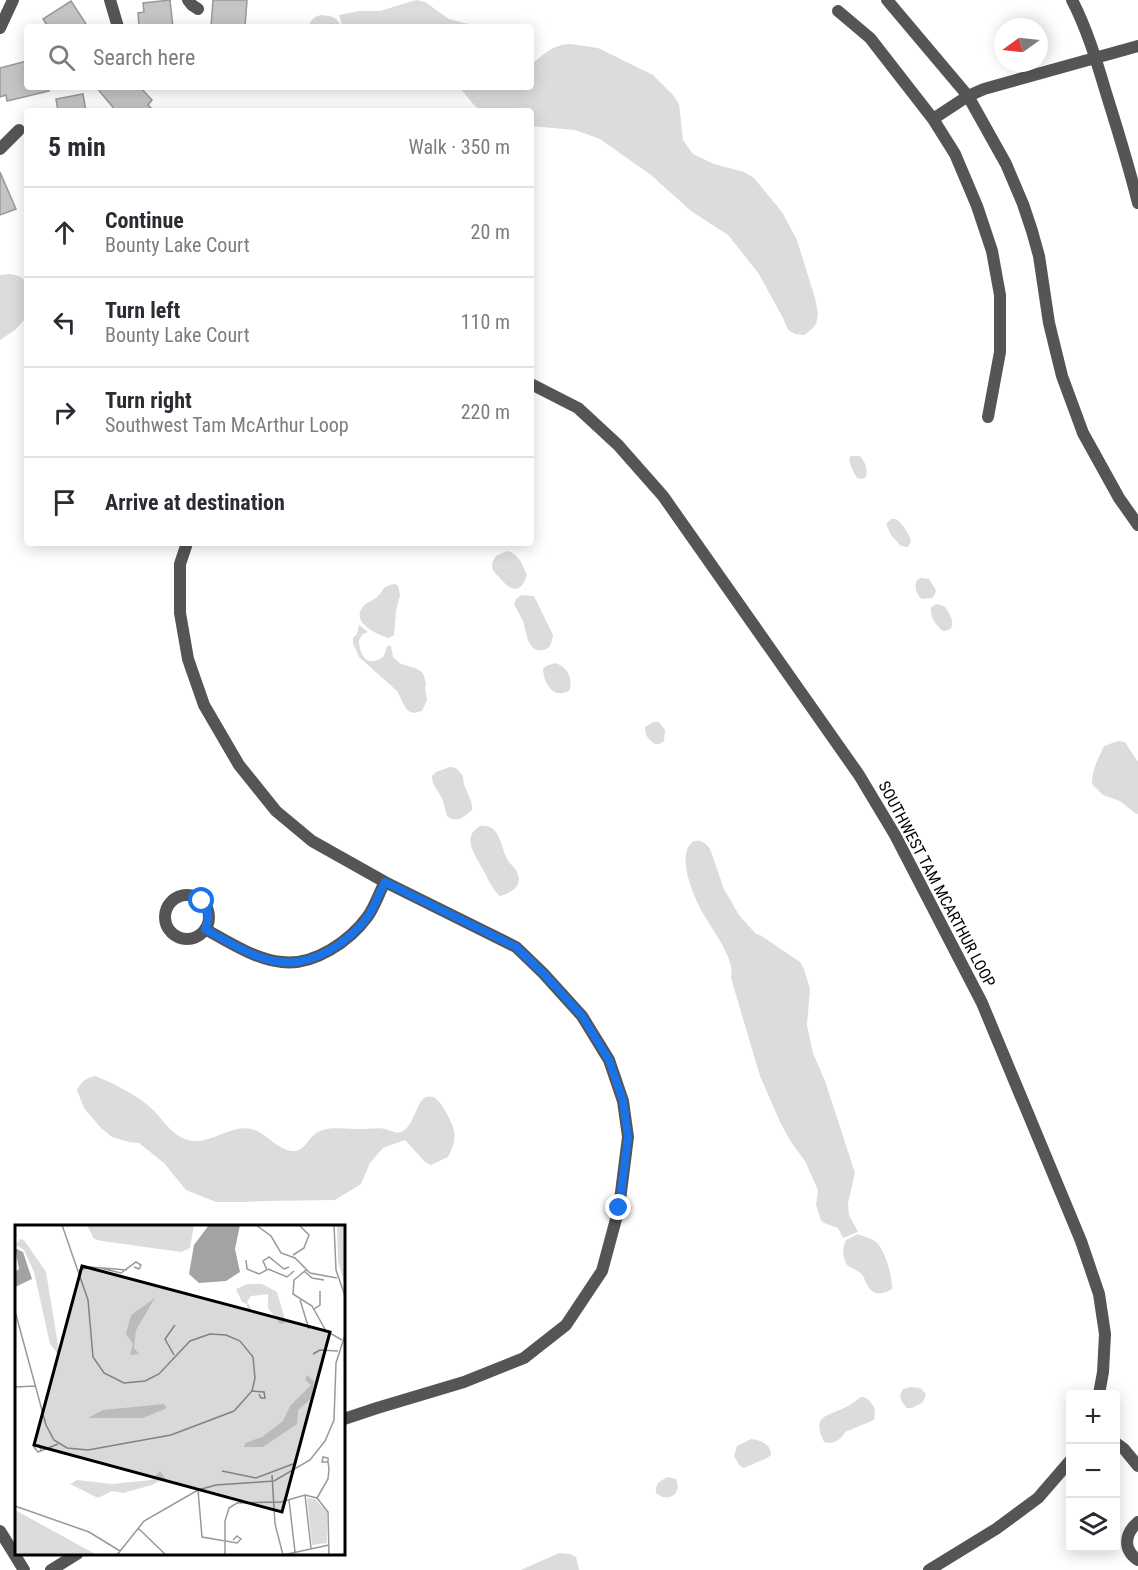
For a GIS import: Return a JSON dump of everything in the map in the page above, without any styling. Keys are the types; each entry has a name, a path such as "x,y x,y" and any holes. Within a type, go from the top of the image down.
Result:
{"street":[{"path":"0,28 13,0"},
{"path":"110,0 117,24"},
{"path":"189,0 198,9"},
{"path":"887,0 968,96 1006,164 1023,204 1039,256 1049,324 1062,376 1083,433 1119,498 1138,525"},
{"path":"1072,0 1083,21 1096,58 1138,203"},
{"path":"838,11 870,38 933,119 955,154 977,206 993,251 1000,295 999,352 988,417"},
{"path":"933,119 968,96 984,89 1138,46"},
{"path":"0,149 19,130"},
{"name":"SOUTHWEST TAM MCARTHUR LOOP","path":"534,386 578,408 618,445 663,496 859,775 895,835 982,1003 1081,1241 1099,1294 1105,1334 1100,1390"},
{"path":"186,546 180,564 180,613 188,660 204,705 239,765 276,811 312,841 385,882 516,947 582,1016 609,1060 623,1101 628,1137 619,1208 602,1271 566,1324 524,1358 464,1382 345,1419"},
{"path":"205,929 251,954 282,962 303,961 331,950 349,937 369,915 385,882"},
{"path":"1117,1444 1138,1466"},
{"path":"929,1570 996,1529 1038,1498 1066,1467"},
{"path":"1138,1522 1131,1528 1126,1539 1128,1550 1138,1560"},
{"path":"0,1531 24,1570"},
{"path":"51,1570 75,1555"}],"shaded area":[{"path":"416,0 425,2 449,19 468,24 342,24 339,15 359,11 380,11"},
{"path":"317,16 329,16 340,24 309,24"},
{"path":"564,45 598,48 653,75 679,104 683,140 693,154 714,164 744,172 754,178 782,212 797,240 818,314 816,324 811,330 804,335 788,330 759,274 728,235 691,211 651,175 600,139 575,130 534,126 534,108 478,108 462,90 534,90 534,62 553,48"},
{"path":"10,274 24,280 24,320 15,330 0,340 0,275"},
{"path":"851,456 862,458 865,463 866,477 857,478 849,459"},
{"path":"891,519 896,519 907,532 911,541 908,547 901,546 891,535 886,524"},
{"path":"507,551 522,563 527,575 519,588 508,586 493,569 492,563 496,556"},
{"path":"921,578 929,579 936,590 932,598 922,599 917,593 916,583"},
{"path":"395,584 398,586 400,595 394,635 388,638 367,627 360,618 360,613 363,606 377,597 385,587"},
{"path":"521,595 534,596 553,635 551,644 546,649 534,649 528,641 523,621 514,604"},
{"path":"938,604 945,607 951,618 952,625 948,630 943,631 933,618 931,608"},
{"path":"359,625 368,632 363,634 359,640 361,652 367,660 375,661 381,658 387,646 391,646 393,657 401,664 422,672 426,684 427,700 422,711 414,713 406,709 397,691 359,657 353,638 357,634"},
{"path":"555,663 566,670 570,678 569,691 554,692 547,685 543,669"},
{"path":"653,722 659,722 665,730 664,741 660,744 655,744 647,737 645,727"},
{"path":"1118,741 1125,742 1138,762 1138,814 1120,801 1103,795 1092,784 1094,769 1104,746"},
{"path":"450,767 456,768 463,776 472,805 472,810 457,819 447,816 432,779 436,772"},
{"path":"480,826 487,826 496,832 507,859 518,875 516,887 500,896 494,890 471,846 471,835"},
{"path":"694,841 703,842 710,849 724,889 739,915 756,934 800,962 804,969 810,989 807,1025 813,1053 825,1081 855,1173 848,1203 849,1215 858,1232 843,1238 838,1228 821,1220 816,1205 818,1190 805,1161 780,1122 760,1076 731,978 730,961 701,910 687,874 686,855"},
{"path":"96,1076 140,1099 180,1137 194,1141 202,1141 243,1128 257,1131 278,1146 295,1151 302,1148 318,1132 327,1129 382,1128 399,1133 408,1127 423,1099 433,1097 440,1102 446,1112 453,1128 454,1141 448,1157 431,1165 425,1162 405,1140 383,1148 370,1163 361,1184 335,1200 216,1202 186,1190 164,1163 139,1143 112,1137 101,1128 84,1108 77,1090 85,1080"},
{"path":"858,1234 874,1241 883,1251 891,1277 892,1289 889,1291 878,1293 872,1291 864,1277 847,1265 843,1253 846,1240"},
{"path":"920,1388 926,1394 923,1402 907,1408 900,1397 903,1389"},
{"path":"861,1397 868,1399 875,1409 874,1420 845,1432 836,1441 824,1442 819,1427 822,1419"},
{"path":"751,1439 765,1443 771,1455 744,1468 734,1456 737,1446"},
{"path":"668,1477 676,1479 677,1489 672,1496 660,1496 656,1493 656,1487 660,1481"},
{"path":"559,1553 576,1557 579,1570 521,1570"}],"building":[{"path":"170,0 173,24 139,24 138,13 144,12 143,3"},
{"path":"213,0 247,0 245,24 211,24"},
{"path":"71,1 86,24 46,24 43,19"},
{"path":"24,62 24,90 49,91 7,101 6,95 0,97 0,68"},
{"path":"98,90 143,90 152,100 148,105 151,108 114,108"},
{"path":"83,94 85,108 58,108 56,99"},
{"path":"0,172 16,209 0,215"}],"route":[{"path":"202,901 209,914 205,929 251,954 282,962 303,961 331,950 349,937 369,915 385,882 516,947 582,1016 609,1060 623,1101 628,1137 619,1208"}]}
